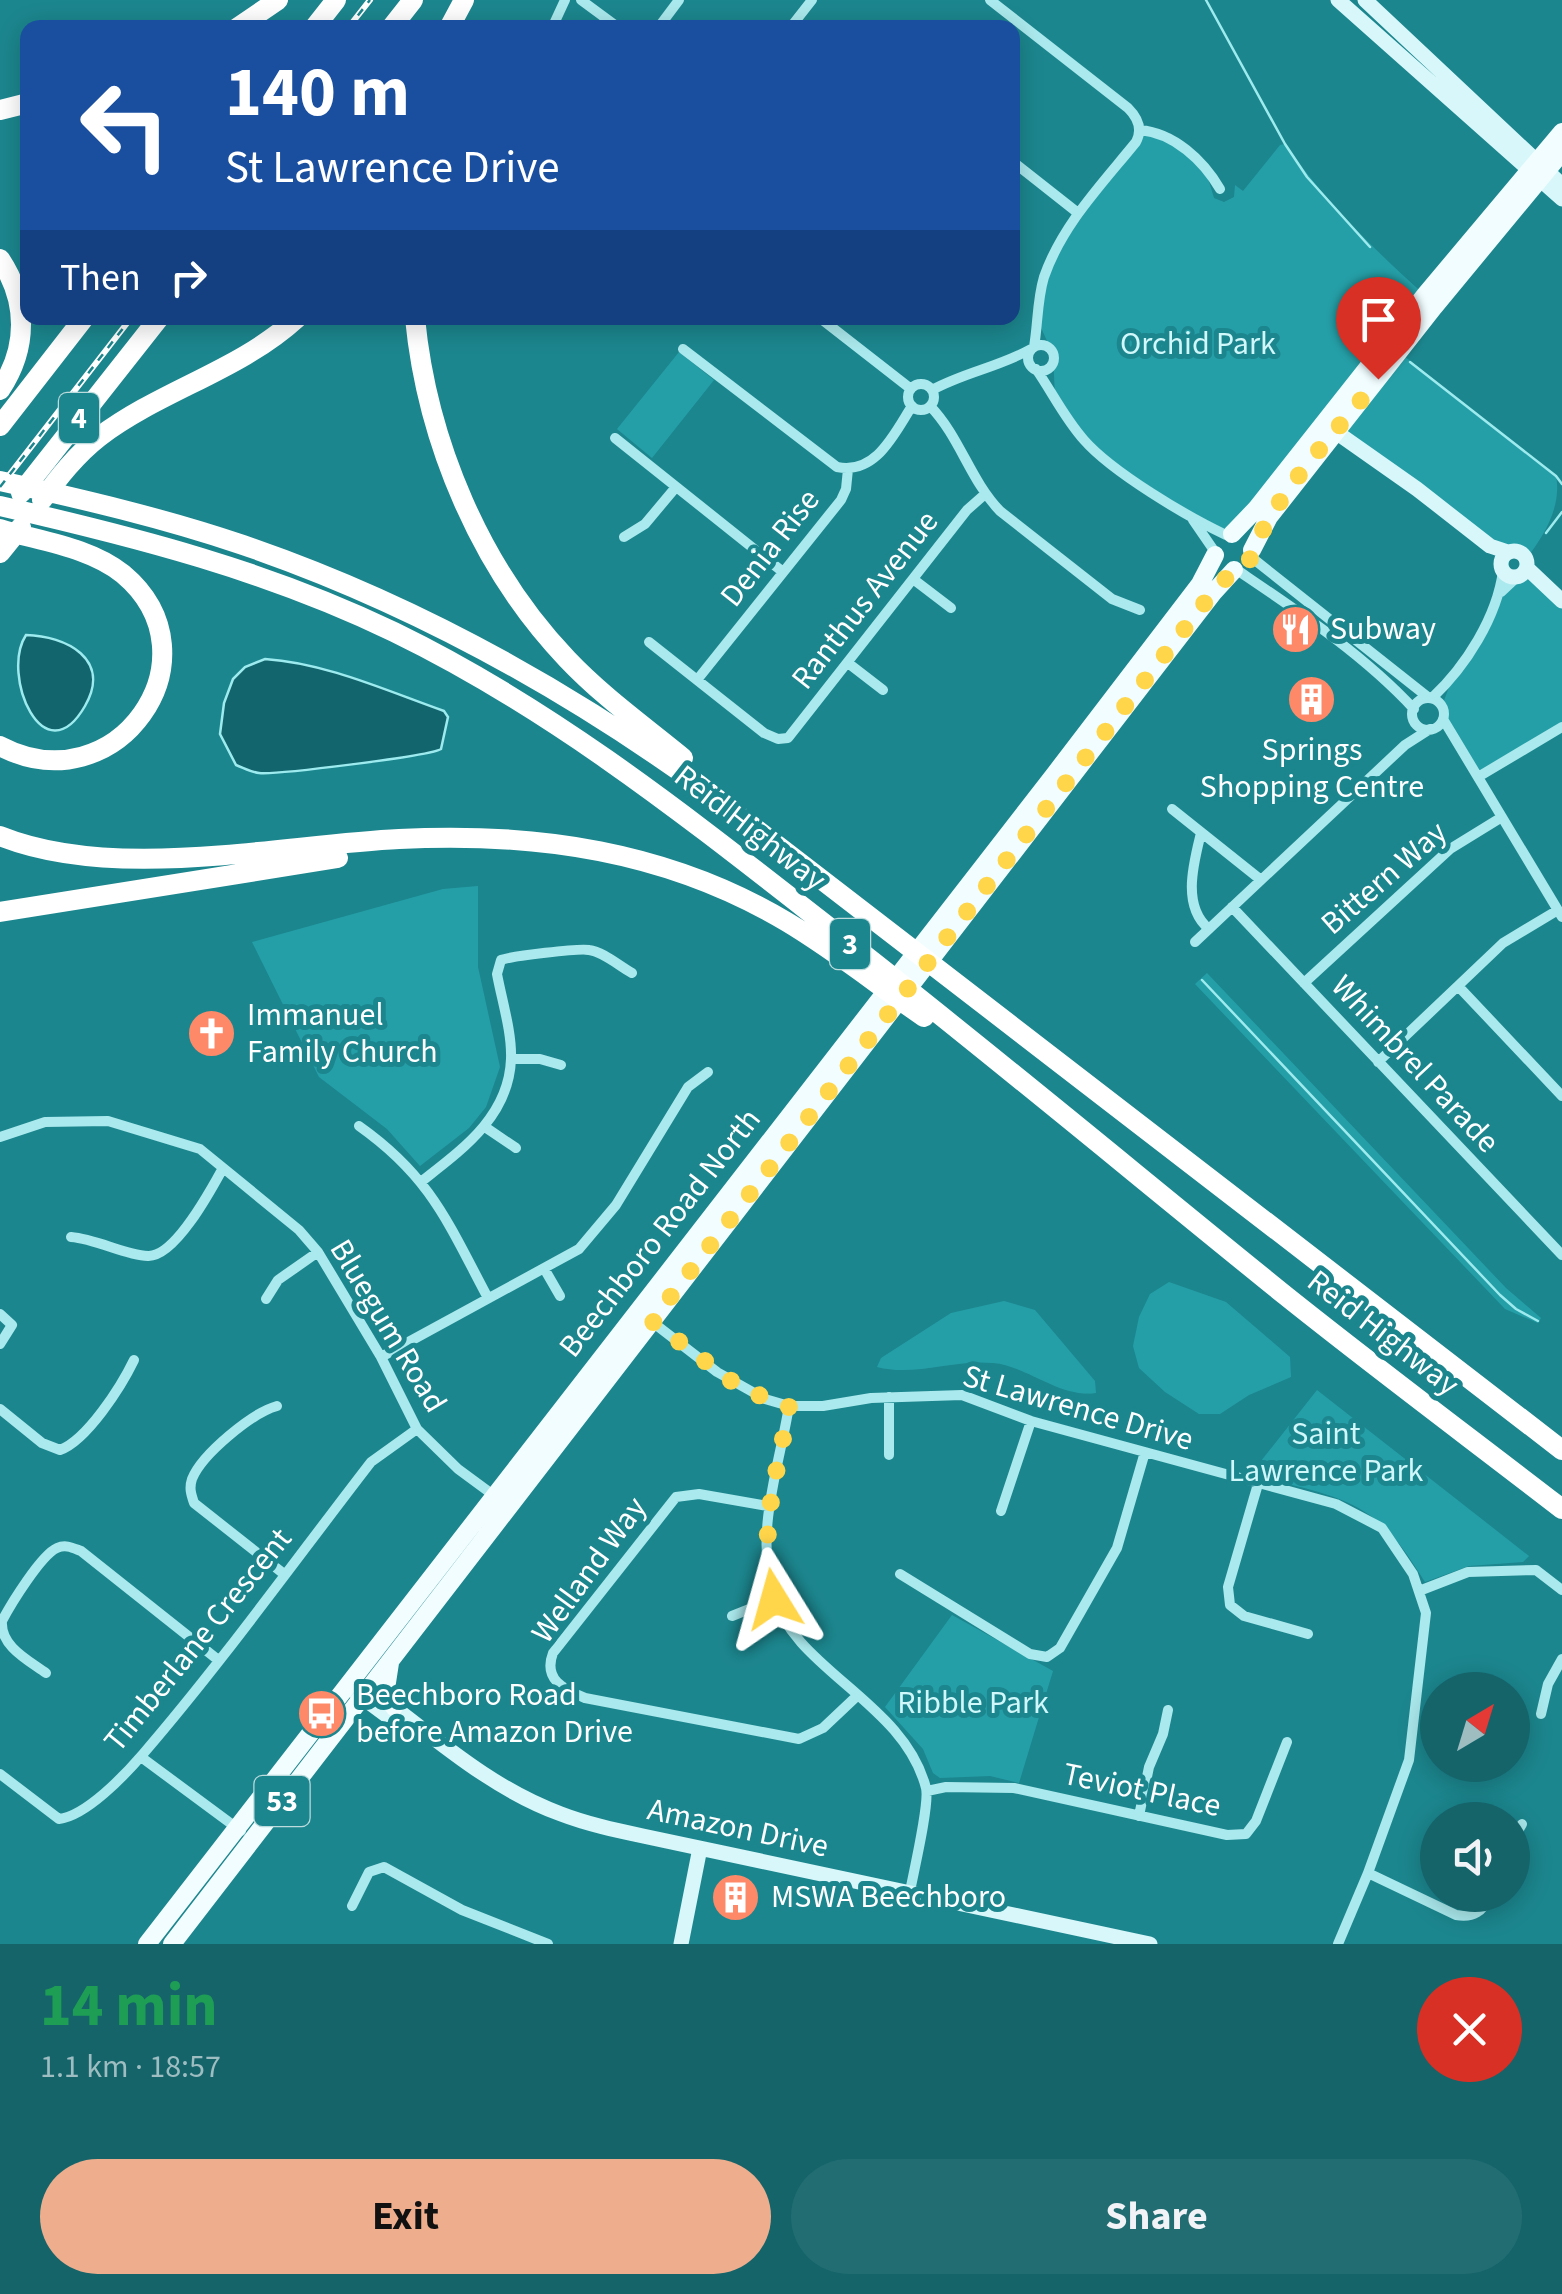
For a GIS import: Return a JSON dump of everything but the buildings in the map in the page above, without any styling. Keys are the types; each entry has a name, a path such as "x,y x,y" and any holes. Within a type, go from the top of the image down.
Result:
{"highway":[{"path":"249,20 278,0"},
{"path":"320,20 336,0"},
{"path":"397,20 413,0"},
{"path":"0,260 16,289 20,310"},
{"path":"0,390 19,352 22,325"},
{"name":"4","path":"0,426 79,325"},
{"name":"4","path":"0,520 153,325"},
{"path":"0,553 69,465 96,439 128,418 246,358 289,325"},
{"path":"416,325 430,403 452,474 483,540 522,603 568,661 850,903"},
{"path":"0,468 77,496"},
{"name":"Reid Highway","path":"0,481 77,496 242,545 314,571 505,660 652,751 1562,1450"},
{"name":"Reid Highway","path":"0,506 180,550 304,593 442,656 540,713 634,777 911,991 1288,1298 1562,1509"},
{"path":"0,529 94,557 133,584 156,625 160,672 150,702 132,728 93,754 46,761 0,746"},
{"path":"0,836 49,852 116,857 296,850 398,839 505,838 570,844 680,871 788,923 976,1054 1131,1169 1208,1232"},
{"path":"0,912 119,896 453,839"}],"main road":[{"name":"Beechboro Road North","path":"1229,534 1330,427 1434,307 1538,171 1562,132"},
{"name":"Beechboro Road North","path":"1538,171 1562,152"},
{"name":"Beechboro Road North","path":"645,1316 894,1011 1213,592 1244,562 1269,517 1330,427"},
{"name":"53","path":"1215,554 1218,542 1229,534"},
{"path":"1215,554 1224,568 1244,562 1243,536 1229,534"},
{"name":"Beechboro Road North","path":"148,1944 236,1827 358,1686 645,1316 878,998 1200,584 1215,554"},
{"name":"Beechboro Road North","path":"172,1944 252,1840 358,1686 392,1658 502,1502"},
{"path":"392,1658 386,1686 394,1707"}],"street":[{"path":"581,0 608,20"},
{"path":"796,20 812,0"},
{"path":"990,0 1016,20"},
{"path":"1338,0 1538,171 1562,185"},
{"path":"1365,0 1562,198"},
{"path":"1020,23 1128,108 1140,130 1170,138 1204,166 1220,189"},
{"path":"1140,130 1136,142 1062,237 1044,278 1028,359 1071,424 1097,453 1193,519 1229,534"},
{"path":"1020,167 1078,213"},
{"path":"1038,321 1053,354 1055,396"},
{"path":"829,325 911,389"},
{"path":"932,390 966,372 1006,363 1033,348 1048,348"},
{"path":"684,349 822,458 848,469"},
{"path":"1006,363 1048,368 1053,362"},
{"path":"922,384 932,390 930,406 924,410 912,406 908,398 911,389 922,384"},
{"name":"Denia Rise","path":"697,680 841,500 848,469 864,468 912,406"},
{"path":"930,406 947,426 984,495 1018,527 1112,599 1140,610"},
{"path":"1330,427 1562,601"},
{"path":"615,438 783,572"},
{"path":"624,537 646,524 676,486"},
{"name":"Ranthus Avenue","path":"697,680 764,733 778,739 788,738 966,510 984,495"},
{"path":"1193,519 1215,554"},
{"path":"1244,562 1277,580 1434,701 1560,913 1503,943 1378,1062"},
{"path":"1244,562 1392,686 1421,727 1432,729 1460,749"},
{"path":"1434,701 1452,679 1513,567"},
{"path":"913,579 951,608"},
{"path":"1277,580 1286,601"},
{"path":"649,642 697,680"},
{"path":"848,663 883,690"},
{"path":"1405,745 1419,701 1434,701"},
{"path":"1195,942 1405,745 1443,719"},
{"path":"1478,777 1562,727"},
{"path":"1172,809 1260,880"},
{"name":"Bittern Way","path":"1304,983 1450,849 1502,817"},
{"path":"1202,832 1189,882 1202,924 1208,929"},
{"name":"Whimbrel Parade","path":"1232,907 1562,1255"},
{"path":"422,1181 486,1126 502,1100 511,1059 498,974 501,960 516,955 586,949 632,973"},
{"path":"1458,986 1562,1096"},
{"path":"511,1059 540,1059 562,1065"},
{"path":"382,1357 579,1249 596,1230 688,1086 708,1072"},
{"name":"Bluegum Road","path":"0,1137 46,1122 108,1121 200,1149 299,1230 318,1252 382,1357 417,1429 458,1470 502,1502"},
{"path":"360,1126 392,1149 434,1197 488,1298"},
{"path":"486,1126 516,1148"},
{"path":"71,1237 92,1239 146,1256 162,1254 175,1241 223,1168"},
{"path":"266,1299 278,1280 318,1252"},
{"path":"545,1270 560,1296"},
{"path":"0,1314 12,1325 0,1344"},
{"name":"St Lawrence Drive","path":"645,1316 742,1389 789,1406 962,1395 1032,1421 1336,1504 1382,1528 1413,1574 1426,1613 1418,1702 1409,1760 1338,1944"},
{"path":"0,1409 42,1443 60,1450 74,1445 125,1380 134,1360"},
{"path":"889,1397 889,1455"},
{"path":"248,1402 258,1411"},
{"path":"277,1406 258,1411 198,1468 190,1492 194,1503 284,1574"},
{"path":"789,1406 768,1506 767,1571 774,1599 794,1635 904,1739 927,1791 909,1897"},
{"path":"1001,1511 1032,1421"},
{"name":"Timberlane Crescent","path":"0,1774 59,1819 70,1818 86,1808 141,1757 371,1462 417,1429"},
{"path":"900,1574 1030,1654 1047,1657 1060,1648 1110,1564 1144,1452"},
{"path":"1258,1484 1228,1587 1230,1605 1244,1616 1308,1634"},
{"name":"Welland Way","path":"768,1506 699,1494 676,1497 553,1653 548,1664 550,1675 558,1684 585,1698 800,1739 823,1728 858,1695"},
{"path":"46,1674 6,1642 2,1621 44,1558 56,1548 68,1546 81,1552 218,1659"},
{"path":"1419,1591 1468,1572 1536,1570 1562,1590"},
{"path":"732,1616 774,1599"},
{"path":"1541,1714 1548,1684 1562,1659"},
{"name":"Amazon Drive","path":"358,1686 394,1707 482,1774 535,1804 594,1825 699,1853"},
{"name":"Amazon Drive","path":"358,1686 480,1782 528,1809 596,1834 1150,1944"},
{"path":"1139,1816 1168,1710"},
{"name":"Teviot Place","path":"927,1791 1014,1788 1228,1835 1246,1834 1256,1820 1287,1742"},
{"path":"141,1757 252,1840"},
{"path":"681,1944 699,1853"},
{"path":"352,1906 365,1877 384,1867 454,1906 548,1944"},
{"path":"1368,1873 1420,1897"},
{"name":"Amazon Drive","path":"909,1897 1114,1944"},
{"path":"1452,1912 1469,1917 1479,1912"}],"green space":[{"name":"Orchid Park","path":"1153,131 1204,165 1214,198 1224,202 1234,197 1235,185 1243,191 1280,145 1285,144 1350,224 1425,295 1226,535 1097,453 1055,396 1053,354 1038,321 1050,262 1139,137"},
{"path":"679,352 714,380 652,458 617,429"},
{"path":"1399,352 1556,476 1554,509 1526,559 1521,553 1508,552 1337,432"},
{"path":"1522,575 1562,601 1562,727 1478,777 1443,719 1442,706 1452,679 1500,593"},
{"path":"478,886 478,967 500,1067 486,1107 469,1128 420,1166 387,1129 319,1077 252,942 443,889"},
{"path":"1207,973 1506,1288 1541,1318 1538,1323 1505,1309 1195,984"},
{"path":"1169,1282 1226,1302 1290,1357 1291,1377 1249,1395 1220,1414 1199,1414 1165,1392 1139,1368 1133,1346 1139,1317 1150,1294"},
{"path":"1004,1301 1035,1310 1095,1381 1096,1393 1069,1391 993,1363 906,1370 877,1367 881,1358 951,1313"},
{"name":"Saint Lawrence Park","path":"1317,1390 1529,1556 1523,1562 1469,1566 1425,1582 1391,1534 1363,1510 1316,1491 1250,1475"},
{"name":"Ribble Park","path":"952,1615 1053,1671 1019,1783 990,1776 940,1778 933,1773 923,1749 885,1707"}],"shaded area":[{"path":"26,635 56,640 81,653 89,663 92,689 70,725 55,730 41,725 30,712 18,673 19,652"},
{"path":"265,659 333,672 444,711 448,717 441,749 271,773 236,765 220,734 224,703 233,679 245,667"}],"waterway":[{"path":"1206,0 1285,144 1307,177 1370,247"},
{"path":"1410,362 1562,484"},
{"path":"1546,533 1562,512"},
{"path":"1202,980 1500,1295 1538,1321"}],"railway":[{"path":"354,20 370,0"},
{"path":"0,487 126,325"}],"place":[{"name":"Subway","path":"1295,629"},
{"name":"Springs Shopping Centre","path":"1312,700"},
{"name":"Immanuel Family Church","path":"212,1033"},
{"name":"Beechboro Road before Amazon Drive","path":"321,1713"},
{"name":"MSWA Beechboro","path":"736,1897"}],"route":[{"path":"774,1599 767,1571 768,1506 789,1406 742,1389 652,1321 1213,592 1234,570 1249,562 1269,517 1378,379"}]}
